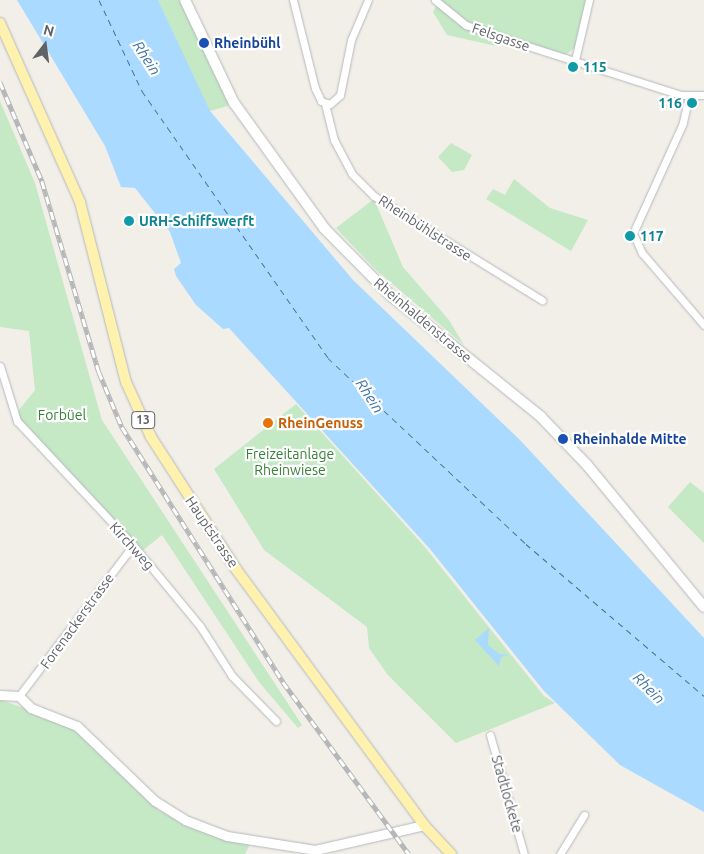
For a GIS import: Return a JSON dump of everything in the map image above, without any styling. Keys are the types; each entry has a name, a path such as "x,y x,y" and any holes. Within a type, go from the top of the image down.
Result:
{"main road":[{"name":"Rheinhaldenstrasse","path":"185,0 234,103 324,228 390,295 547,423 588,465 704,607"},
{"name":"Hauptstrasse","path":"0,23 80,202 126,382 151,437 220,546 424,825 451,854"}],"street":[{"name":"Rheinbühlstrasse","path":"293,0 315,88 325,104 334,140 352,174 374,196 542,300"},
{"path":"325,104 340,95 351,40 368,0"},
{"name":"Felsgasse","path":"435,0 466,25 689,96"},
{"path":"575,60 589,0"},
{"path":"704,95 689,96 683,123 633,233 642,253 704,325"},
{"name":"Kirchweg","path":"0,366 7,396 20,426 133,545 200,626 232,676 276,721"},
{"path":"0,387 7,396"},
{"name":"Forenackerstrasse","path":"19,696 133,545"},
{"path":"0,695 19,696 31,708 70,722 93,737 134,784 163,807 219,834 315,850 424,825"},
{"name":"Stadtlockete","path":"490,734 524,854"},
{"path":"560,854 584,815"}],"green space":[{"path":"158,0 181,0 231,105 210,111 205,104"},
{"path":"439,0 586,0 578,45 564,56 501,35 496,46 447,35 433,12"},
{"name":"Forbüel","path":"0,101 35,183 102,420 302,725 298,728 259,682 162,535 142,551 15,415 35,390 29,331 0,327"},
{"path":"451,143 472,155 464,170 452,172 438,157"},
{"path":"514,179 550,208 588,220 571,251 486,199 493,189 505,195"},
{"path":"374,199 403,267 449,320 464,345 376,270 336,228"},
{"name":"Freizeitanlage Rheinwiese","path":"296,404 424,546 544,696 555,703 456,743 387,674 369,648 367,627 264,550 214,469"},
{"path":"690,482 704,493 704,543 668,507"},
{"path":"0,700 63,721 89,737 158,810 210,834 250,844 245,854 0,854"}],"water":[{"name":"Rhein","path":"17,0 158,0 210,111 353,280 520,440 704,638 704,812 620,765 544,691 430,549 229,328 223,329 196,305 176,276 174,269 181,263 170,232 135,188 121,187 105,146"},
{"path":"296,465 302,465 306,472 302,479 296,479 292,475 292,469"},
{"path":"489,628 488,645 499,654 509,655 501,657 499,666 475,640"}],"ferry route":[{"path":"99,0 142,91 328,358 526,544 704,696"}],"railway":[{"path":"0,82 42,181 99,372 122,427 283,682 409,854"}],"place":[{"name":"Rheinbühl","path":"204,43"},
{"name":"115","path":"573,67"},
{"name":"116","path":"692,103"},
{"name":"URH-Schiffswerft","path":"129,221"},
{"name":"117","path":"630,236"},
{"name":"RheinGenuss","path":"268,423"},
{"name":"Rheinhalde Mitte","path":"563,439"}]}
